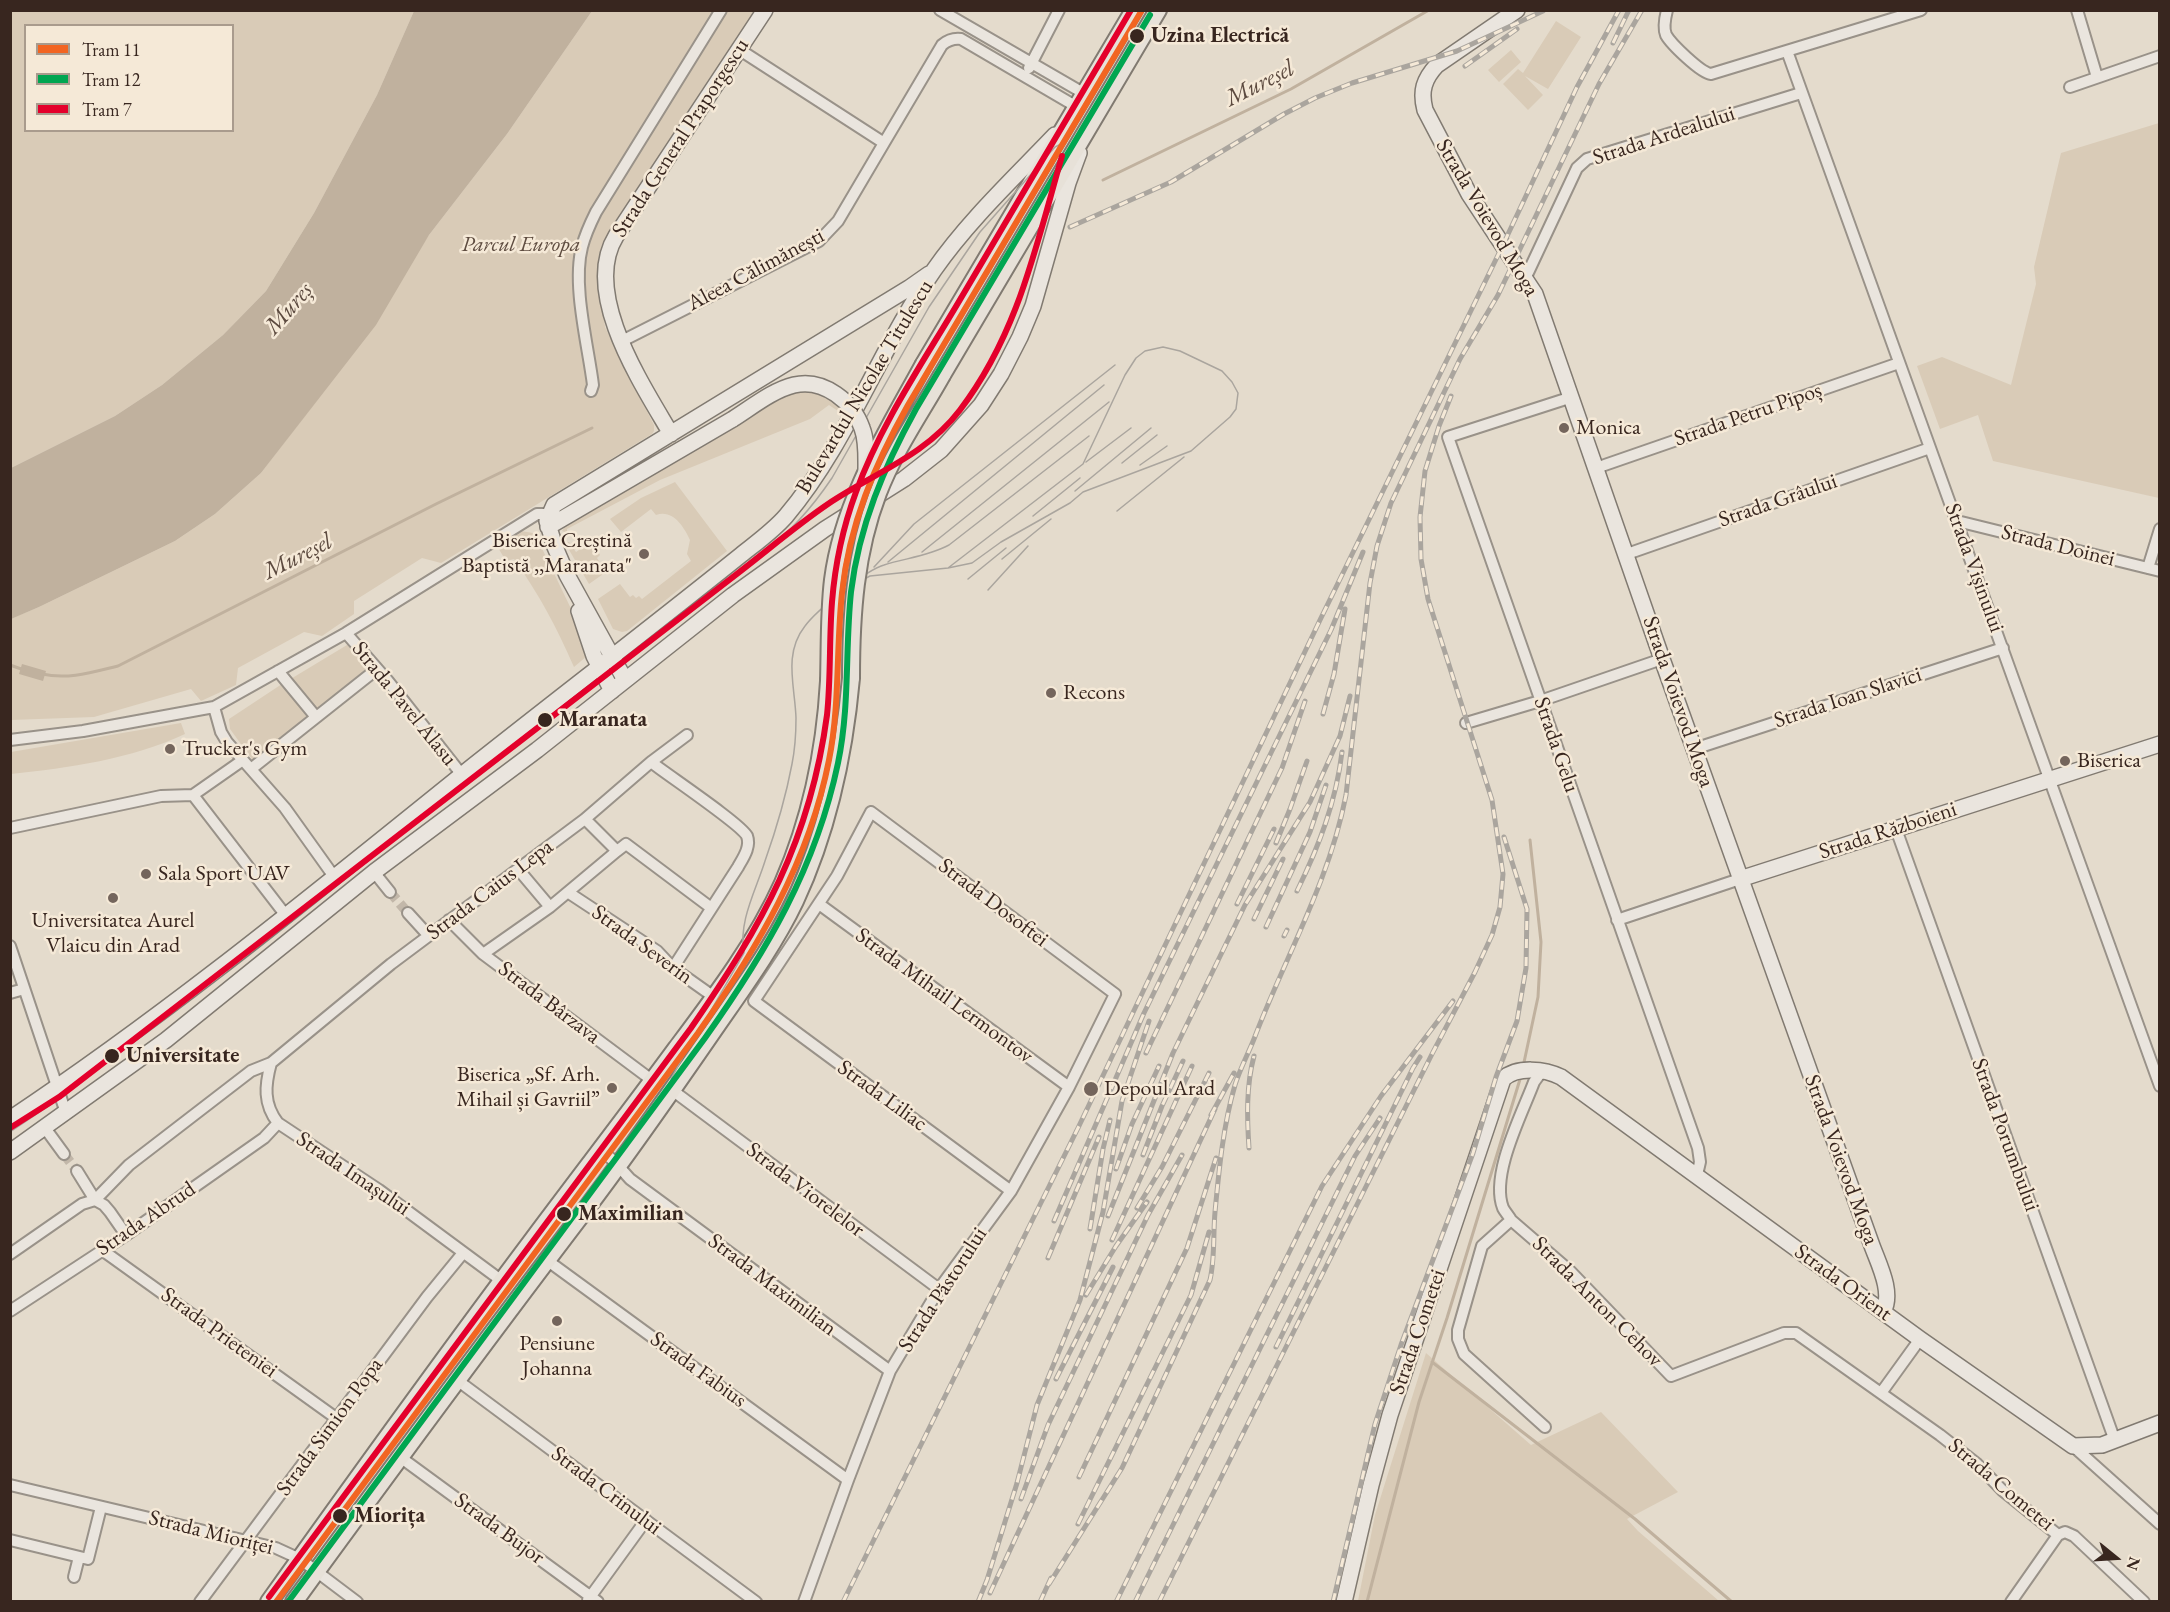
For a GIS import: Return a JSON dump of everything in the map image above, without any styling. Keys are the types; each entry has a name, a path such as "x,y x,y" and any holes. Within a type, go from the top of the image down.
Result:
{"main road":[{"path":"269,1602 502,1281 653,1081 714,997 755,935 782,885 816,785 824,740 829,681 830,615 834,571 845,525 867,470 924,364 1134,10"},
{"path":"294,1602 399,1457 619,1166 762,960 794,902 826,819 843,745 850,678 854,594 869,517 879,490 898,451 942,375 1158,10"}],"street":[{"path":"591,392 593,385 579,286 580,256 586,234 596,212 721,10"},
{"name":"Strada General Praporgescu","path":"671,434 622,341 609,308 605,273 609,247 765,10"},
{"path":"940,10 1031,63 1078,106"},
{"path":"1059,10 1025,76 1078,106"},
{"name":"Strada Voievod Moga","path":"1517,10 1433,70 1425,81 1422,101 1469,194 1535,294 1662,659 1871,1243 1887,1294 1888,1303 1883,1312"},
{"name":"Strada Ardealului","path":"1667,10 1664,26 1668,37 1707,74 1921,10"},
{"path":"2077,10 2097,77"},
{"name":"Aleea Călimănești","path":"622,341 819,241 838,221 942,45 947,41 954,38 961,39 1025,76"},
{"path":"740,50 884,143"},
{"name":"Strada Vișinului","path":"1786,51 2160,1086"},
{"path":"2070,87 2160,56"},
{"name":"Strada Ardealului","path":"1525,279 1577,168 1587,159 1800,93"},
{"name":"Bulevardul Nicolae Titulescu","path":"10,1119 59,1087 335,878 741,555 784,518 830,451 934,270 1078,106 1092,108 1089,127 1068,183 1026,323 1001,374 969,421 941,450 904,479 825,529 771,567 374,872 166,1040 10,1152"},
{"path":"612,691 598,668 548,520 554,505 909,288 934,270"},
{"name":"Strada Petru Pipoș","path":"1596,468 1899,363"},
{"path":"548,520 733,419 786,387 803,384 826,389 846,402 858,419 864,435 867,470"},
{"name":"Strada Gelu","path":"1572,397 1448,437 1698,1148 1700,1158 1697,1175"},
{"name":"Strada Grâului","path":"1627,554 1930,448"},
{"path":"10,740 83,730 214,706 346,633 537,514 548,520"},
{"name":"Strada Doinei","path":"1957,521 2160,571"},
{"path":"2148,568 2160,529"},
{"path":"567,575 625,680"},
{"name":"Strada Pavel Alasu","path":"346,633 462,775"},
{"name":"Strada Ioan Slavici","path":"1694,749 2003,648"},
{"path":"1466,723 1540,701 1662,659"},
{"path":"251,769 377,669"},
{"path":"278,671 316,717"},
{"path":"214,706 221,732 285,808 335,878"},
{"name":"Strada Caius Lepa","path":"271,1063 428,935 585,819 651,762 687,735"},
{"name":"Strada Războieni","path":"1617,920 2160,744"},
{"path":"10,828 161,796 193,795 243,760"},
{"path":"651,762 734,823 746,835 748,843 746,852 673,968"},
{"path":"193,795 286,916"},
{"name":"Strada Dosoftei","path":"819,904 854,847 871,812 1115,994"},
{"path":"585,819 615,850 626,844 710,908"},
{"name":"Strada Porumbului","path":"1896,829 2115,1441"},
{"name":"Strada Severin","path":"483,954 569,893 615,850"},
{"path":"519,869 550,907"},
{"path":"374,872 390,892"},
{"name":"Strada Severin","path":"569,893 657,951 673,968 714,997"},
{"name":"Strada Liliac","path":"819,904 754,1001 1011,1191"},
{"name":"Strada Mihail Lermontov","path":"819,904 1069,1087"},
{"path":"408,913 428,935"},
{"name":"Strada Bârzava","path":"449,920 483,954 653,1081"},
{"path":"10,946 66,1113"},
{"path":"10,993 24,989"},
{"name":"Strada Păstorului","path":"804,1602 890,1371 939,1289 1011,1191 1069,1087 1115,994"},
{"path":"10,1254 82,1204 95,1200 129,1165 251,1071 271,1063"},
{"name":"Strada Imașului","path":"271,1063 266,1080 266,1094 268,1109 278,1123 380,1190 502,1281"},
{"path":"1538,1071 1504,1162 1501,1185 1503,1206 1511,1220 1482,1246 1458,1330 1458,1339 1464,1354 1545,1427"},
{"name":"Strada Orient","path":"1513,1072 1538,1071 1561,1077 1920,1339 2073,1446 2160,1524"},
{"name":"Strada Cometei","path":"1344,1602 1374,1475 1404,1371 1503,1079 1513,1072"},
{"name":"Strada Viorelelor","path":"672,1090 939,1289"},
{"name":"Strada Abrud","path":"10,1311 126,1235 264,1138 278,1123"},
{"path":"45,1128 64,1154"},
{"name":"Strada Maximilian","path":"601,1151 630,1179 890,1371"},
{"path":"77,1171 95,1200 104,1205 126,1235"},
{"name":"Strada Anton Cehov","path":"1511,1220 1570,1271 1671,1376 1790,1332 1802,1336 1881,1393"},
{"name":"Strada Prieteniei","path":"102,1250 336,1418"},
{"name":"Strada Simion Popa","path":"200,1602 427,1297 463,1253"},
{"name":"Strada Fabius","path":"548,1261 848,1480"},
{"path":"1881,1393 1920,1339"},
{"name":"Strada Crinului","path":"457,1380 756,1602"},
{"name":"Strada Cometei","path":"1881,1393 1977,1464 2002,1490 2058,1535 2065,1532 2074,1536 2144,1602"},
{"path":"2073,1446 2096,1446 2115,1441 2160,1423"},
{"name":"Strada Bujor","path":"399,1457 592,1600"},
{"name":"Strada Mioriței","path":"10,1485 276,1548 300,1559 357,1602"},
{"path":"74,1577 101,1507"},
{"path":"592,1600 646,1520"},
{"path":"2011,1602 2058,1535"},
{"path":"10,1540 83,1558"}],"green space":[{"path":"11,11 414,11 377,95 314,213 266,291 223,335 162,385 115,416 11,468"},
{"name":"Parcul Europa","path":"592,11 759,11 677,138 602,245 599,254 598,264 605,327 654,425 652,434 441,563 422,558 354,601 354,614 322,636 304,632 238,668 236,685 201,701 191,689 94,717 11,720 10,619 175,541 215,514 261,473 316,401 429,235 507,134"},
{"path":"1556,21 1581,37 1548,89 1525,76 1543,95 1528,110 1503,84 1518,69 1523,73"},
{"path":"1511,50 1521,62 1499,82 1488,70"},
{"path":"2159,123 2159,498 1993,461 1978,415 1940,429 1917,366 1942,357 2011,385 2036,284 2034,267 2061,153"},
{"path":"806,390 828,397 843,408 841,413 829,405 810,419 660,480 567,529 567,533 562,531 566,525 788,394"},
{"path":"675,482 727,551 627,631 613,629 598,599 620,584 630,597 639,596 642,599 691,561 687,554 690,540 685,530 673,517 656,515 651,509 621,532 610,519 641,498"},
{"path":"521,531 533,533 536,536 575,617 587,656 574,667 532,586 514,559 506,561 497,546"},
{"path":"595,539 599,543 595,547 600,555 597,558 606,572 589,584 565,543 569,542 576,552"},
{"path":"347,645 353,647 371,670 317,713 289,680"},
{"path":"285,682 313,716 254,762 230,729 229,719"},
{"path":"181,723 185,734 143,750 100,761 11,774 11,752"},
{"path":"1426,1353 1531,1445 1601,1412 1678,1492 1627,1519 1719,1601 1358,1601 1375,1515"}],"water":[{"name":"Mureș","path":"414,11 592,11 507,134 429,235 376,325 261,473 215,514 175,541 11,619 11,468 115,416 162,385 223,335 266,291 314,213 377,95"},
{"path":"22,664 46,671 43,681 19,674"}],"waterway":[{"name":"Mureșel","path":"1103,180 1291,89 1429,10"},
{"name":"Mureșel","path":"42,674 71,676 118,666 436,504 592,428"},
{"name":"Mureșel","path":"10,665 24,670"},
{"path":"1523,1067 1538,997 1541,942 1530,840"},
{"path":"1367,1602 1419,1402 1521,1076"},
{"path":"1432,1362 1635,1519 1732,1602"}],"tunnel":[{"path":"390,892 408,913"},
{"path":"64,1154 77,1171"}],"tram line":[{"name":"7","path":"269,1597 691,1028 740,954 761,917 795,843 809,803 819,761 827,715 835,574 847,519 866,466 890,417 1131,10"},
{"name":"11","path":"276,1602 698,1033 760,937 794,869 820,798 835,719 840,614 845,568 857,519 874,472 908,405 1142,10"},
{"name":"12","path":"288,1602 705,1038 748,974 786,908 817,838 838,763 846,699 851,592 860,544 883,475 916,409 1150,15"},
{"path":"10,1132 62,1097 760,557 781,538 807,511 832,478 929,307 980,232 1055,147 1063,143"},
{"name":"7","path":"10,1128 59,1097 805,520 931,440 960,410 997,351 1034,256 1062,156"},
{"path":"851,586 870,576 948,568 972,563 1001,542 1070,503 1083,492 1191,451 1236,409 1238,393 1232,382 1222,371 1180,351 1163,347 1145,351 1136,358 1125,375 1083,464 948,568"},
{"path":"874,567 914,524 1115,365"},
{"path":"888,562 1104,385"},
{"path":"922,552 1109,402"},
{"path":"1086,462 1131,428"},
{"path":"1075,491 1151,428"},
{"path":"1122,463 1157,435"},
{"path":"698,1033 744,953 743,930 749,906 777,825 792,764 796,718 792,659 798,637 805,626 842,591 876,568 933,552 949,545 1089,436"},
{"path":"1140,465 1167,446"},
{"path":"1117,511 1184,457"},
{"path":"1033,516 1080,478"},
{"path":"1002,559 1051,519"},
{"path":"988,590 1028,546"},
{"path":"968,579 1006,548"},
{"path":"671,1079 691,1042"}],"railway":[{"path":"843,1602 1078,1128 1577,87 1619,10"},
{"path":"1613,43 1629,10"},
{"path":"1049,1584 1122,1468 1210,1280 1220,1164 1227,1116 1235,1085 1318,889 1329,859 1346,795 1370,583 1377,546 1391,503 1460,359 1498,295 1599,84 1642,10"},
{"path":"1070,227 1171,182 1315,98 1352,83 1457,51 1543,11"},
{"path":"1465,66 1517,29"},
{"path":"1159,1602 1475,972 1492,935 1500,907 1503,874 1492,800 1428,599 1421,559 1420,517 1425,471 1451,396"},
{"path":"1054,1221 1144,1013 1331,630 1363,552"},
{"path":"1323,714 1334,674 1345,609"},
{"path":"1108,1216 1173,1053 1245,905 1310,802 1340,736 1350,696"},
{"path":"1146,1053 1282,768 1305,701"},
{"path":"1297,891 1326,823 1336,788 1342,752"},
{"path":"1276,843 1307,761"},
{"path":"1266,927 1310,832 1326,785"},
{"path":"1237,904 1274,829"},
{"path":"1333,1602 1375,1424 1401,1345 1473,1153 1496,1077 1517,1021 1526,968 1527,909 1504,837"},
{"path":"1254,919 1283,859"},
{"path":"1284,936 1287,930"},
{"path":"1116,1602 1322,1186 1381,1096 1453,1001"},
{"path":"978,1602 1017,1483 1037,1405 1080,1300 1103,1212 1122,1101 1149,1021"},
{"path":"1249,1148 1248,1090 1254,1056"},
{"path":"1276,1347 1420,1057"},
{"path":"1143,1155 1183,1061"},
{"path":"1116,1169 1132,1124 1159,1066"},
{"path":"1112,1240 1192,1066"},
{"path":"1137,1208 1162,1167 1209,1073"},
{"path":"1211,1115 1234,1073"},
{"path":"990,1593 1215,1109"},
{"path":"1135,1602 1355,1156 1380,1118"},
{"path":"1090,1229 1110,1120"},
{"path":"1048,1258 1099,1137"},
{"path":"1021,1499 1048,1425 1148,1215 1182,1155"},
{"path":"1079,1477 1187,1248 1216,1158"},
{"path":"1086,1295 1147,1202"},
{"path":"1078,1524 1191,1295 1209,1232"},
{"path":"1056,1379 1113,1267"},
{"path":"1040,1602 1051,1578"}],"place":[{"name":"Uzina Electrică","path":"1137,36"},
{"name":"Monica","path":"1564,428"},
{"name":"Biserica Creștină Baptistă ,,Maranata\"","path":"644,554"},
{"name":"Recons","path":"1051,693"},
{"name":"Maranata","path":"545,720"},
{"name":"Trucker's Gym","path":"170,749"},
{"name":"Biserica","path":"2065,761"},
{"name":"Sala Sport UAV","path":"146,874"},
{"name":"Universitatea Aurel Vlaicu din Arad","path":"113,898"},
{"name":"Universitate","path":"112,1056"},
{"name":"Biserica „Sf. Arh. Mihail și Gavriil”","path":"612,1088"},
{"name":"Depoul Arad","path":"1091,1089"},
{"name":"Maximilian","path":"564,1214"},
{"name":"Pensiune Johanna","path":"557,1321"},
{"name":"Miorița","path":"340,1516"}]}
